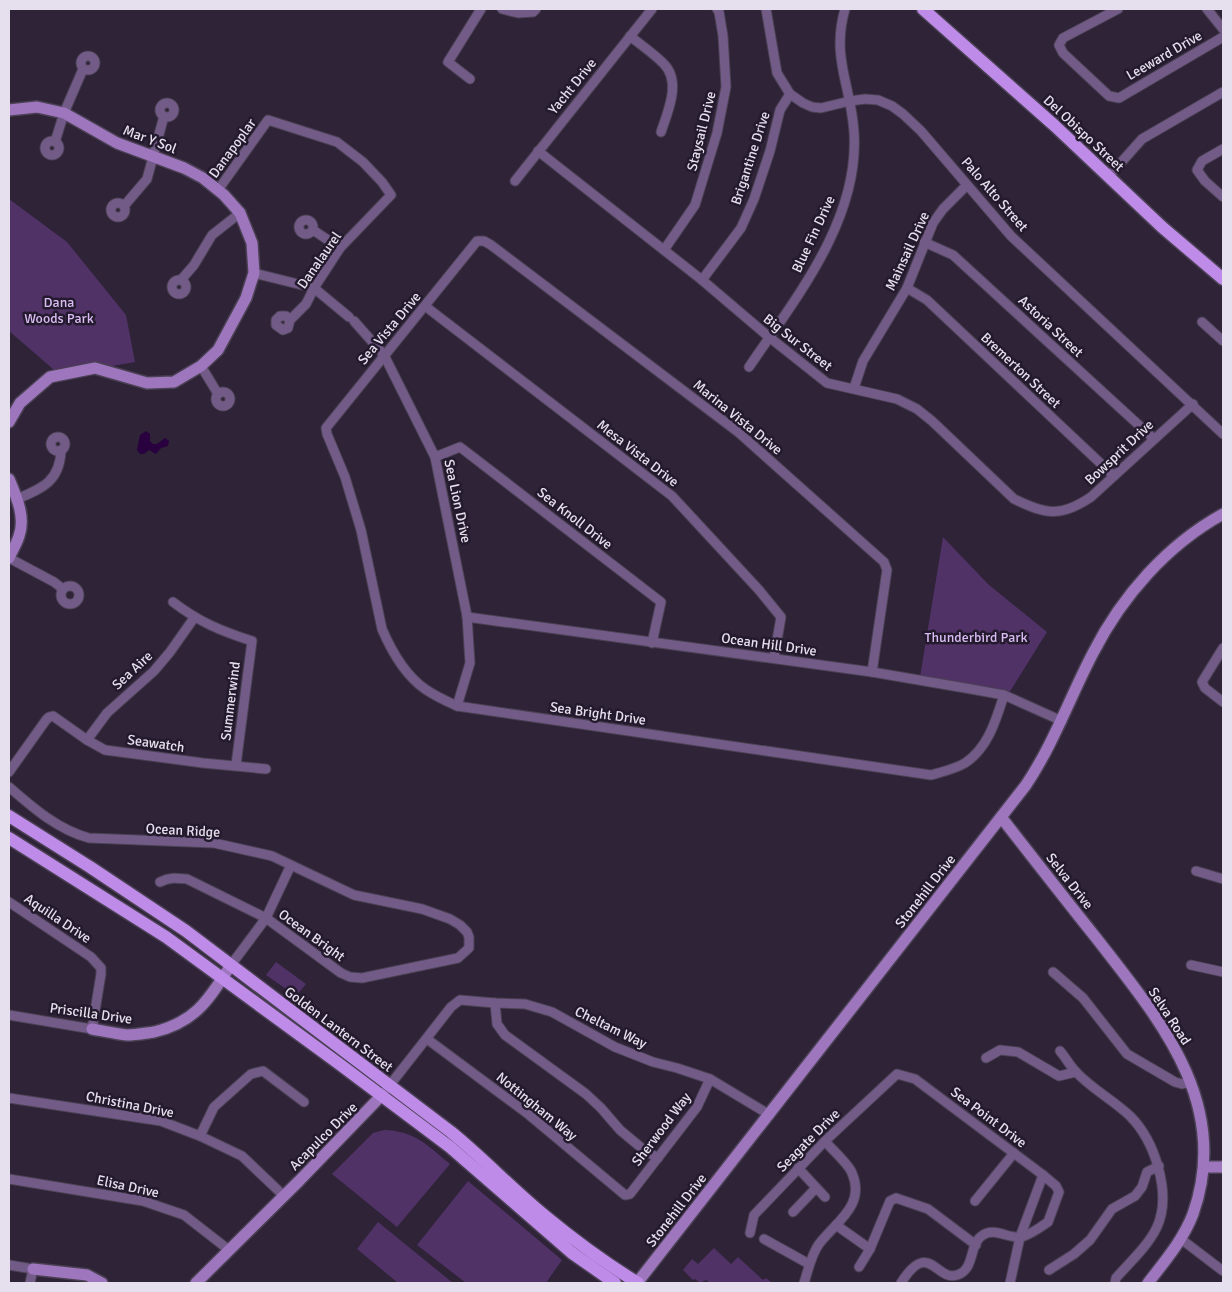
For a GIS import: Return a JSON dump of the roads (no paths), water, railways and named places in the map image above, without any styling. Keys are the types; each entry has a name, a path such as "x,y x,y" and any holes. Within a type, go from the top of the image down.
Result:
{"main road":[{"name":"Del Obispo Street","path":"924,9 1109,176 1162,227 1223,279"},
{"name":"Golden Lantern Street","path":"9,816 90,866 161,914 231,965 385,1091 572,1253 615,1283"},
{"name":"Golden Lantern Street","path":"9,838 147,925 222,979 476,1152 527,1200 566,1233 637,1283"}],"street":[{"path":"470,79 448,62 481,9"},
{"path":"502,9 518,13 534,10"},
{"name":"Yacht Drive","path":"515,181 652,9"},
{"name":"Staysail Drive","path":"664,250 695,206 717,133 726,87 723,36 717,9"},
{"path":"766,9 778,73 790,94"},
{"name":"Blue Fin Drive","path":"748,367 803,288 816,266 842,208 851,177 854,131 840,54 840,36 845,9"},
{"name":"Leeward Drive","path":"1118,9 1063,38 1059,45 1063,53 1110,96 1118,98 1223,37"},
{"path":"1207,9 1223,29"},
{"path":"630,36 664,63 670,72 673,82 672,94 669,110 661,132"},
{"path":"55,142 64,113 83,69"},
{"path":"1109,176 1142,139 1223,92"},
{"name":"Palo Alto Street","path":"790,94 812,107 821,108 865,99 878,100 892,106 921,131 1011,236 1223,434"},
{"name":"Brigantine Drive","path":"702,280 741,228 754,199 770,151 780,110 790,94"},
{"name":"Mar Y Sol","path":"9,110 37,108 64,113 117,143 189,171 218,190 240,213 252,243 254,273"},
{"path":"124,206 147,180 164,116"},
{"name":"Danapoplar","path":"218,190 268,120 337,142 363,162 382,182 391,195"},
{"path":"1223,148 1202,161 1197,170 1205,181 1223,197"},
{"name":"Big Sur Street","path":"538,151 702,280 827,383 897,399 917,409 932,420 1014,499 1042,511 1059,512"},
{"name":"Mainsail Drive","path":"854,388 863,361 907,288 932,223 942,209 967,185"},
{"name":"Danalaurel","path":"290,320 306,304 340,248 391,195"},
{"path":"181,280 194,265 212,235 240,213"},
{"path":"313,230 340,248"},
{"name":"Sea Vista Drive","path":"327,434 326,428 328,423 477,241"},
{"name":"Marina Vista Drive","path":"477,241 484,241 491,245 738,432 884,562 887,570 872,672"},
{"name":"Astoria Street","path":"924,242 953,255 1154,439"},
{"path":"9,422 20,403 50,377 95,368 147,383 174,382 201,366 218,350 231,328 246,298 254,273"},
{"name":"Sea Lion Drive","path":"254,273 314,288 352,319 384,355 435,457 467,617 470,663 457,706"},
{"name":"Bremerton Street","path":"907,288 927,300 1114,476"},
{"name":"Mesa Vista Drive","path":"425,306 672,496 759,590 781,617 774,658"},
{"path":"1202,322 1223,341"},
{"path":"201,366 218,394"},
{"name":"Bowsprit Drive","path":"1059,512 1076,508 1090,497 1192,404"},
{"name":"Sea Bright Drive","path":"327,434 345,477 361,530 382,629 388,643 412,677 423,688 457,706 931,775 965,763 979,750 993,729 1004,695"},
{"name":"Sea Knoll Drive","path":"435,457 460,447 661,602 652,643"},
{"path":"17,499 44,487 61,464 61,450"},
{"path":"9,479 17,499 21,517 20,535 9,558 54,582 63,589"},
{"name":"Stonehill Drive","path":"637,1283 1001,818 1037,768 1062,721 1093,653 1123,603 1160,561 1197,530 1223,514"},
{"path":"173,602 194,618"},
{"name":"Ocean Hill Drive","path":"467,617 872,672 1004,695 1062,721"},
{"name":"Summerwind","path":"194,618 223,632 252,641 236,765"},
{"name":"Sea Aire","path":"87,740 107,713 154,671 194,618"},
{"path":"1223,648 1202,682 1205,688 1223,702"},
{"name":"Seawatch","path":"9,772 46,720 53,716 105,750 266,769"},
{"name":"Ocean Ridge","path":"12,790 39,812 73,833 89,838 214,843 260,852 280,859 354,895 435,913 460,925 467,932 469,938"},
{"name":"Selva Drive","path":"1001,818 1115,963"},
{"path":"231,965 266,918 292,865"},
{"path":"1196,871 1223,879"},
{"name":"Ocean Bright","path":"160,882 176,877 187,879 266,918 341,973 350,977 362,978 458,958 469,948 469,938"},
{"name":"Aquilla Drive","path":"9,902 91,957 101,968 92,1029"},
{"name":"Selva Road","path":"1115,963 1170,1037 1191,1082 1204,1131 1204,1167 1193,1214 1182,1239 1148,1283"},
{"name":"Priscilla Drive","path":"9,1015 129,1035 172,1028 192,1015 209,998 231,965"},
{"path":"1191,965 1223,972"},
{"path":"1053,972 1083,998 1126,1054 1175,1082 1182,1084 1191,1082"},
{"name":"Cheltam Way","path":"460,1000 525,1004 552,1012 614,1047 653,1062 710,1079 770,1115"},
{"name":"Acapulco Drive","path":"196,1283 284,1196 385,1091 451,1007 460,1000"},
{"path":"494,1003 497,1024 505,1035 586,1094 620,1130 644,1150 658,1158"},
{"name":"Nottingham Way","path":"427,1039 528,1114 621,1193 625,1195 630,1194"},
{"path":"986,1058 1000,1050 1018,1052 1059,1076 1076,1072"},
{"path":"1060,1051 1076,1072 1131,1118 1146,1138 1159,1166 1163,1195 1158,1226 1149,1240 1116,1278 1115,1283"},
{"path":"200,1136 214,1108 251,1074 264,1071 304,1102"},
{"name":"Seagate Drive","path":"750,1233 754,1215 824,1141 897,1074"},
{"name":"Sea Point Drive","path":"897,1074 915,1079 1043,1175 1059,1190 1049,1221 1020,1237"},
{"name":"Sherwood Way","path":"630,1194 698,1107 710,1079"},
{"name":"Christina Drive","path":"9,1098 162,1121 242,1156 284,1196"},
{"path":"804,1283 809,1264 818,1245 848,1211 856,1197 856,1186 852,1172 824,1141"},
{"path":"976,1201 1014,1153"},
{"path":"1049,1270 1074,1254 1090,1240 1112,1208 1135,1196 1142,1187 1147,1172 1159,1166"},
{"path":"1204,1167 1223,1167"},
{"path":"798,1168 825,1197"},
{"path":"1010,1283 1020,1237 1043,1175"},
{"name":"Elisa Drive","path":"9,1179 143,1201 184,1215 230,1250"},
{"path":"793,1212 816,1188"},
{"path":"859,1267 870,1249 890,1201 896,1198 928,1209 976,1245"},
{"path":"836,1225 870,1249"},
{"path":"901,1283 909,1270 924,1262 949,1275 960,1274 968,1268 980,1237 986,1233 991,1232 1020,1237"},
{"path":"764,1239 809,1264"},
{"path":"1182,1239 1223,1271"},
{"path":"9,1265 87,1276 102,1283"},
{"path":"30,1283 33,1269"}],"park label":[{"name":"Dana Woods Park","path":"59,310"},
{"name":"Thunderbird Park","path":"976,637"}]}
